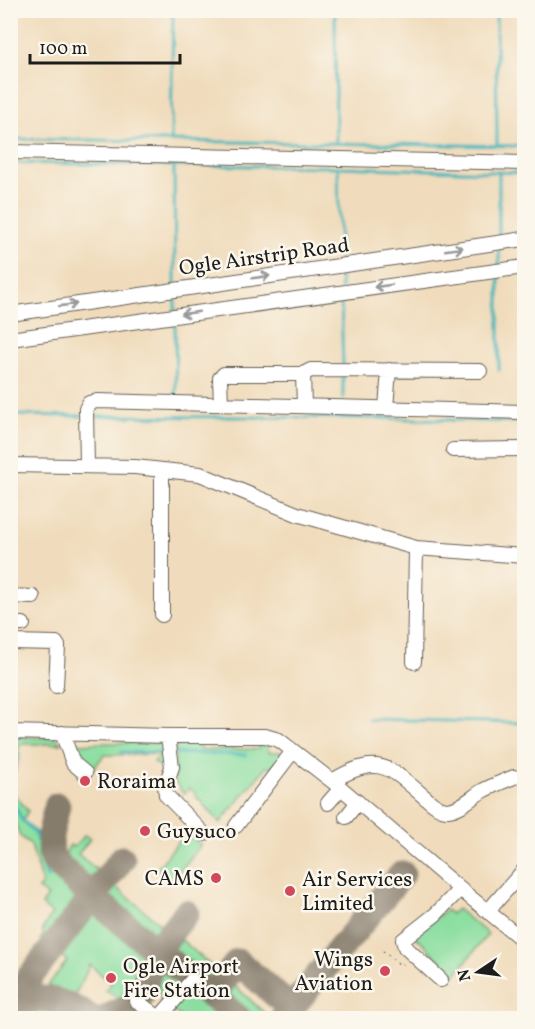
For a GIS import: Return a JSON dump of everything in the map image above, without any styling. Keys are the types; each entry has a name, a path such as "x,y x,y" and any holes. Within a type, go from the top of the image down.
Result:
{"street":[{"path":"10,152 525,163"},
{"name":"Ogle Airstrip Road","path":"13,312 525,239"},
{"path":"11,339 525,267"},
{"path":"221,404 220,378 224,374 303,374 311,370 480,370"},
{"path":"386,408 389,370"},
{"path":"303,374 304,406"},
{"path":"87,466 86,409 89,404 97,400 525,412"},
{"path":"453,450 525,449"},
{"path":"10,465 135,467 200,474 297,514 416,548 525,556"},
{"path":"162,470 162,615"},
{"path":"414,662 416,548"},
{"path":"10,596 33,597"},
{"path":"10,642 56,643 58,646 56,686"},
{"path":"10,732 62,733 169,741 265,736 279,740 337,784 525,941"},
{"path":"62,733 73,763 85,773"},
{"path":"169,741 172,760 171,773 165,788 166,795 204,834"},
{"path":"236,826 292,751"},
{"path":"328,803 337,784 367,766 385,766 440,808 450,810 461,806 486,789 514,777"},
{"path":"346,817 358,802"},
{"path":"488,911 525,870"},
{"path":"441,980 405,947 403,940 436,914 460,889"},
{"path":"137,1001 159,1018 192,980"}],"path":[{"path":"383,951 400,965 404,964"},
{"path":"120,1012 129,1018"}],"green space":[{"path":"15,737 56,738 61,744 20,744 18,752 20,754 11,785 12,743"},
{"path":"146,742 162,744 167,749 167,771 154,762 160,754 104,755 94,768 76,764 73,744"},
{"path":"185,743 199,744 200,750 259,749 259,744 268,744 268,752 281,752 283,758 271,768 266,767 220,823 195,793 189,788 184,794 175,782 175,747"},
{"path":"10,789 28,811 23,820 37,833 42,828 46,832 45,856 49,865 82,902 48,946 40,939 44,935 42,930 52,914 42,905 48,896 38,889 42,884 31,845 20,836 11,813"},
{"path":"186,832 201,845 171,882 156,870"},
{"path":"85,835 90,839 78,854 104,876 92,892 71,872 66,859 70,845 74,847"},
{"path":"116,887 163,926 163,931 156,940 150,940 104,900"},
{"path":"457,909 488,934 455,975 414,935 446,910 451,914"},
{"path":"93,912 102,914 149,955 148,964 135,991 129,998 114,996 106,991 111,983 90,965 79,988 71,997 60,998 47,991 49,984 67,961 58,953"},
{"path":"182,940 218,972 218,979 214,984 204,984 169,955"},
{"path":"165,966 227,1018 182,1018 161,1001 156,975 160,967"},
{"path":"236,987 270,1018 246,1018 224,997 226,989"},
{"path":"53,1006 74,1012 81,1018 30,1018 38,1011"}],"waterway":[{"path":"171,141 173,10"},
{"path":"335,10 336,143"},
{"path":"496,10 497,145"},
{"path":"10,139 524,146"},
{"path":"10,163 338,167 524,173"},
{"path":"174,165 175,285"},
{"path":"338,167 340,261"},
{"path":"499,172 499,239"},
{"path":"10,225 12,309"},
{"path":"499,246 499,266"},
{"path":"340,270 341,288"},
{"path":"499,276 499,370"},
{"path":"175,294 175,312"},
{"path":"341,297 343,366"},
{"path":"12,318 12,336"},
{"path":"175,321 176,399"},
{"path":"12,342 13,404"},
{"path":"343,375 343,398"},
{"path":"10,415 82,416"},
{"path":"91,416 379,418 524,422"},
{"path":"369,719 524,723"},
{"path":"121,752 168,753"},
{"path":"174,753 246,755"},
{"path":"10,778 18,756"},
{"path":"10,796 22,820 35,833 47,877"}],"taxiway":[{"path":"57,806 50,836 51,853 55,862 92,897 238,1018"},
{"path":"14,1018 25,983 122,859"},
{"path":"283,1018 402,874"},
{"path":"107,1018 132,1005 141,996 156,950 186,913"},
{"path":"211,996 238,962 291,1008"},
{"path":"18,1004 28,1000 47,999 65,1004 91,1018"}],"place":[{"name":"Roraima","path":"85,781"},
{"name":"Guysuco","path":"145,831"},
{"name":"CAMS","path":"216,878"},
{"name":"Air Services Limited","path":"290,891"},
{"name":"Wings Aviation","path":"385,971"},
{"name":"Ogle Airport Fire Station","path":"111,978"}]}
